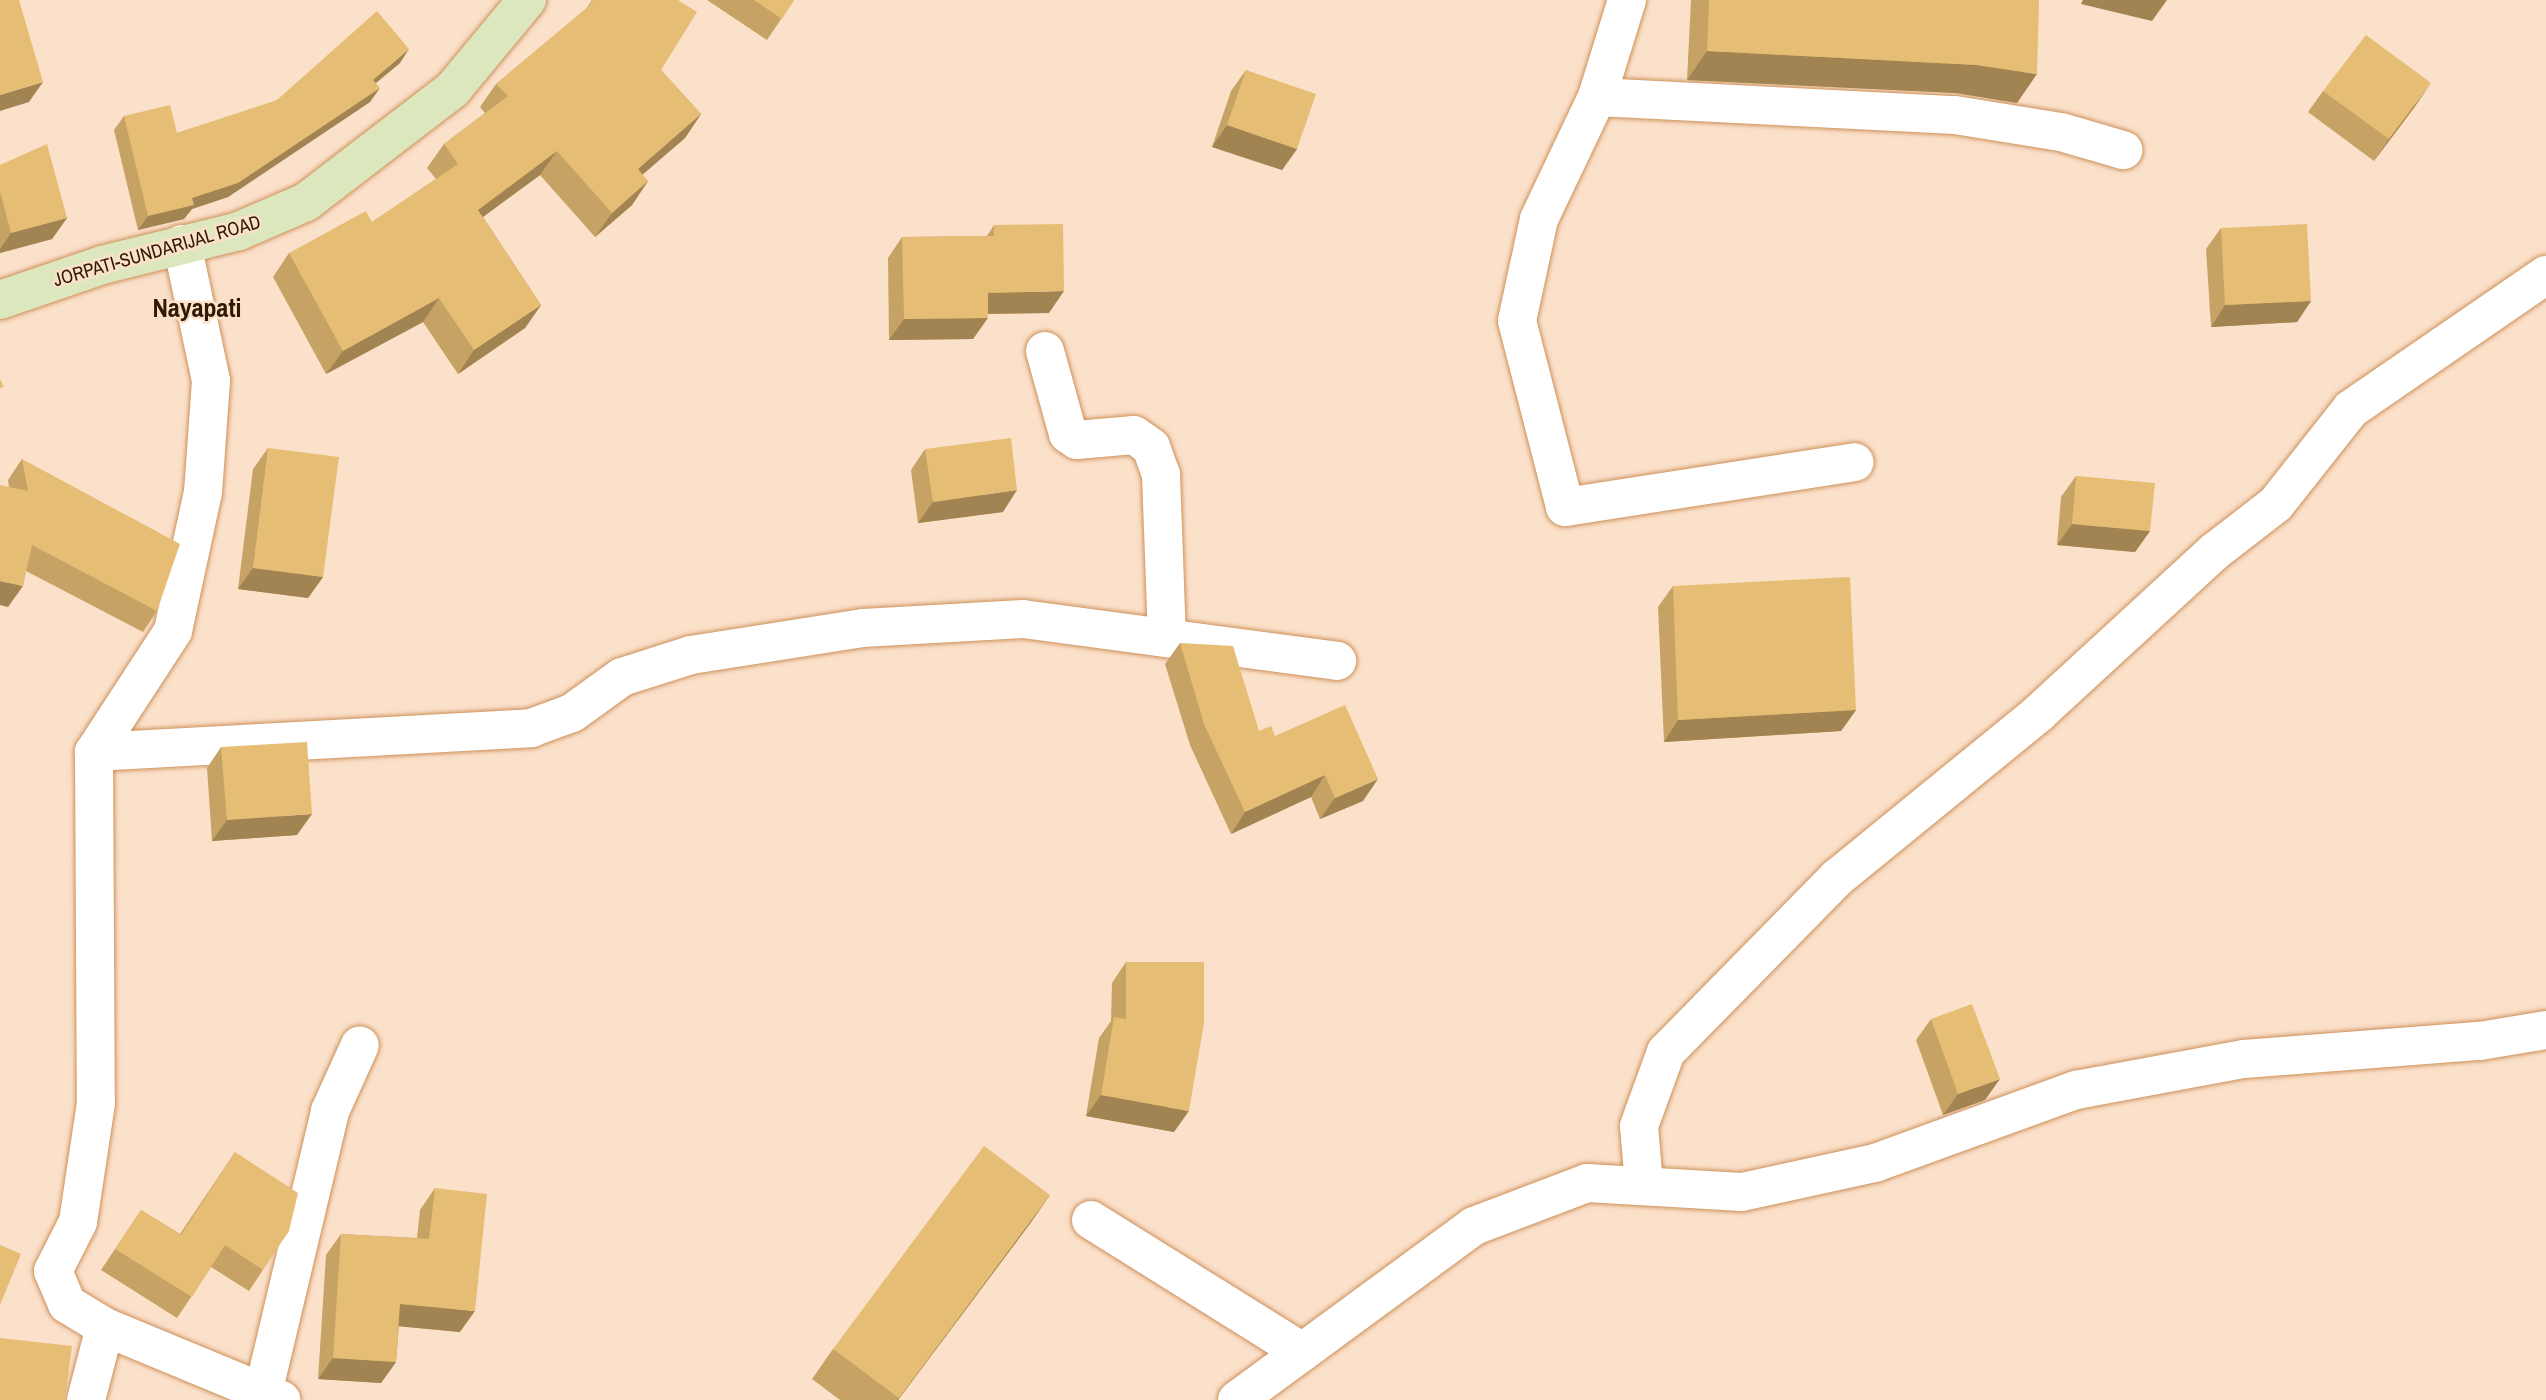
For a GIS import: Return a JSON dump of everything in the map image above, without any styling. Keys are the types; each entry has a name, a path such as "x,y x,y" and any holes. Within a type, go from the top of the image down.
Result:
{"main road":[{"name":"JORPATI-SUNDARIJAL ROAD","path":"0,300 182,244 239,231 306,202 378,153 453,89 527,0"}],"street":[{"path":"1627,0 1597,97 1539,219 1517,321 1564,507 1855,462"},
{"path":"1597,97 1955,115 2061,132 2123,150"},
{"path":"182,244 211,382 202,492 173,631 94,752 96,1103 78,1222 53,1271 67,1304 106,1327 272,1397 330,1111 360,1045"},
{"path":"1644,1185 1639,1126 1666,1052 1799,917 2276,504 2351,408 2546,275"},
{"path":"1045,351 1068,434 1077,440 1134,435 1151,447 1161,475 1167,638"},
{"path":"94,752 531,728 572,713 622,677 691,655 863,628 1023,620 1337,661"},
{"path":"1237,1400 1474,1226 1587,1183 1742,1192 1875,1163 2076,1090 2244,1059 2480,1041 2546,1030"},
{"path":"1091,1220 1302,1352"},
{"path":"86,1400 106,1327"}],"building":[{"path":"0,0 19,0 43,82 0,95"},
{"path":"593,0 678,0 697,12 661,70 701,114 638,169 648,181 612,213 557,151 478,210 541,305 474,350 439,298 343,351 289,253 366,211 372,222 458,164 444,144 508,96 496,84"},
{"path":"754,0 794,0 782,19"},
{"path":"1709,0 2039,0 2037,74 1976,65 1707,51"},
{"path":"377,11 409,49 373,80 380,88 238,183 192,198 194,205 148,216 124,116 170,105 177,133 277,100"},
{"path":"2366,35 2431,83 2389,139 2323,91"},
{"path":"1246,70 1316,94 1297,149 1227,125"},
{"path":"47,144 67,218 11,233 0,191 0,165"},
{"path":"1063,224 1064,291 988,293 988,318 904,319 902,237 994,236 994,225"},
{"path":"2307,224 2311,301 2225,305 2221,228"},
{"path":"1011,438 1017,490 933,502 925,449"},
{"path":"268,448 339,457 323,577 253,568"},
{"path":"22,459 180,544 157,611 32,545 23,586 0,581 0,485 28,491"},
{"path":"2076,476 2155,483 2150,531 2072,524"},
{"path":"1850,577 1856,710 1678,720 1673,586"},
{"path":"1180,643 1233,646 1259,731 1271,726 1275,736 1345,705 1378,779 1335,798 1325,775 1245,812 1204,724"},
{"path":"307,742 312,814 227,820 221,747"},
{"path":"1126,962 1204,962 1204,1023 1189,1111 1101,1095 1114,1017 1126,1019"},
{"path":"1972,1004 2000,1079 1958,1094 1931,1019"},
{"path":"984,1146 1050,1195 899,1398 833,1349"},
{"path":"235,1152 298,1193 289,1231 263,1270 225,1245 192,1297 115,1249 141,1210 181,1235"},
{"path":"435,1188 487,1194 475,1311 400,1304 396,1362 333,1358 341,1234 429,1239"},
{"path":"0,1245 21,1254 0,1305"},
{"path":"0,1338 72,1346 65,1400 0,1400"}],"district":[{"name":"Nayapati","path":"197,308"}]}
